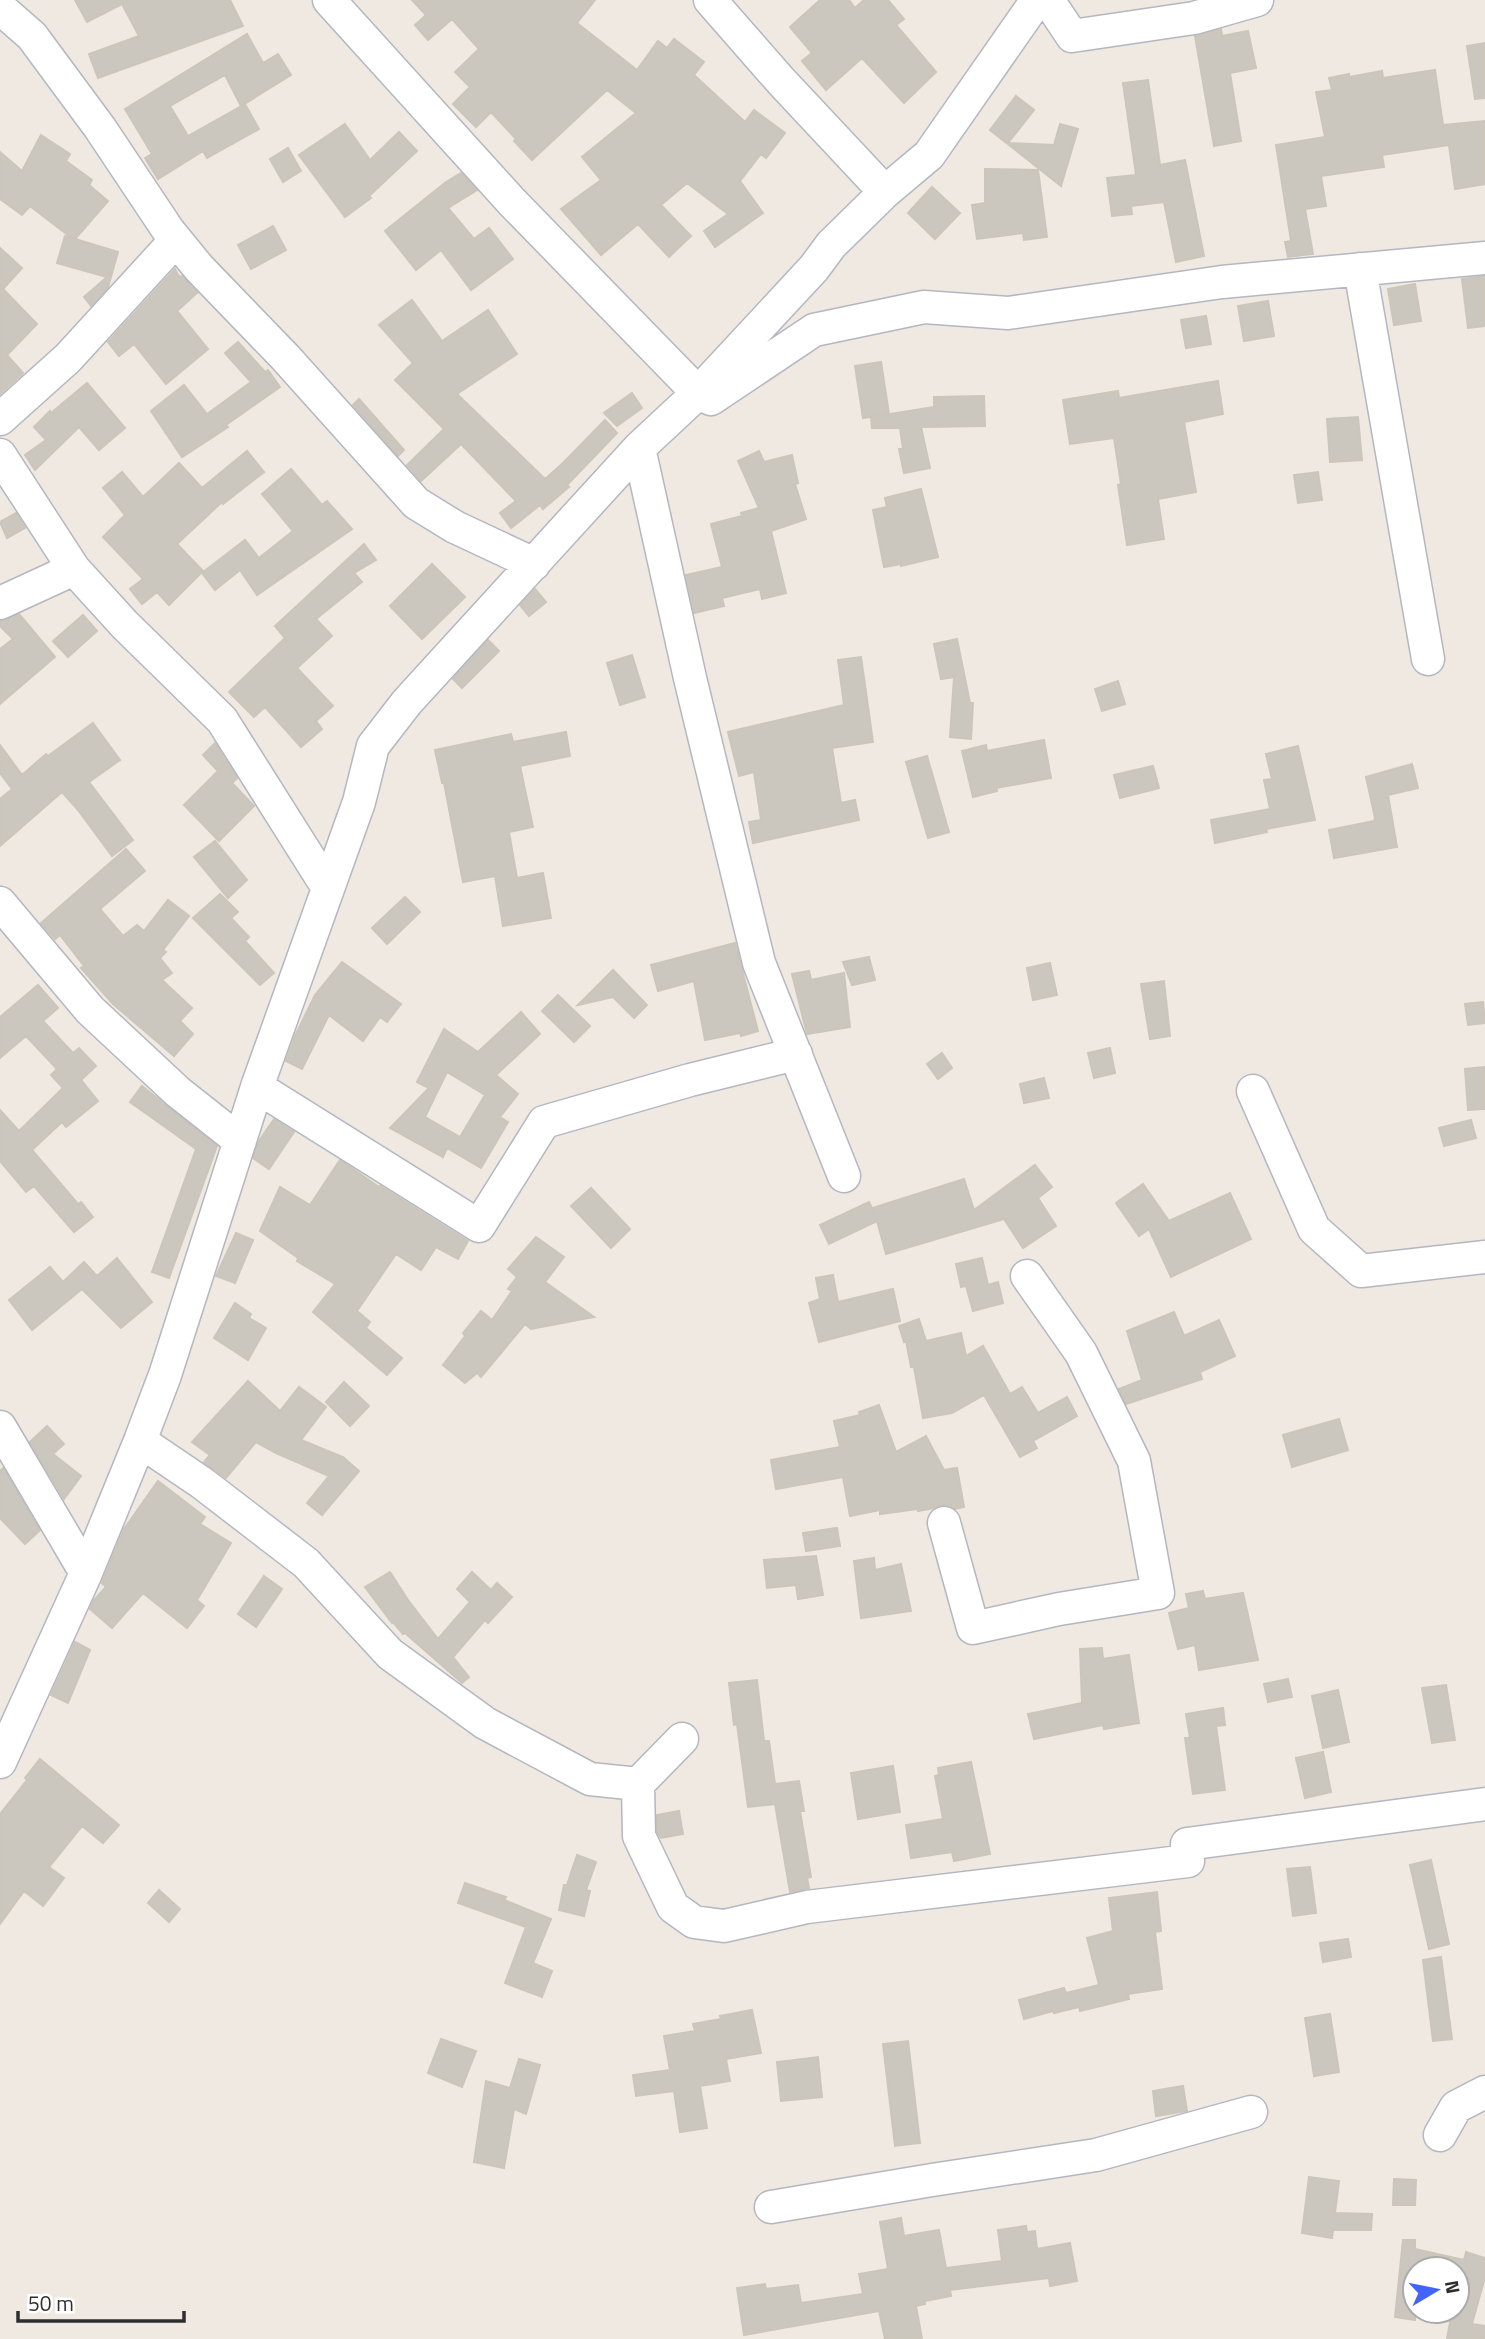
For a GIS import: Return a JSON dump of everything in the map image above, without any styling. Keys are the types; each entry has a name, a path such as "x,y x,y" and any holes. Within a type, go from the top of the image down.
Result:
{"street":[{"path":"329,0 512,202 698,393 711,399 814,330 924,307 1008,313 1222,282 1485,258"},
{"path":"710,0 781,82 885,192"},
{"path":"2,1753 86,1573 141,1441 165,1375 257,1087 359,802 373,746 407,702 639,448 698,393 814,268 831,245 885,192 929,155 1037,0"},
{"path":"1048,0 1072,36 1194,18 1257,0"},
{"path":"0,8 32,36 100,128 176,240 199,268 285,357 416,503 455,527 534,564"},
{"path":"0,419 68,358 176,240"},
{"path":"814,268 814,330"},
{"path":"1360,269 1428,659"},
{"path":"639,448 690,678 759,962 844,1176"},
{"path":"0,455 74,569 124,625 222,720 328,888"},
{"path":"0,603 74,569"},
{"path":"0,903 90,1010 178,1092 240,1141"},
{"path":"257,1087 479,1226 544,1122 690,1080 796,1055"},
{"path":"1253,1091 1314,1229 1361,1271 1485,1257"},
{"path":"944,1523 973,1628 1059,1609 1158,1593 1134,1461 1082,1353 1027,1276"},
{"path":"0,1427 86,1573"},
{"path":"141,1441 202,1483 306,1563 390,1654 485,1723 590,1779 638,1784"},
{"path":"682,1739 638,1784 639,1836 673,1907 694,1922 724,1926 807,1907 1188,1853 1485,1804"},
{"path":"1440,2135 1456,2107 1485,2092"},
{"path":"771,2207 1096,2155 1251,2112"}],"building":[{"path":"75,0 230,0 243,26 98,78 89,54 139,36 122,4 87,22"},
{"path":"412,0 595,0 577,23 637,70 658,41 667,48 674,39 704,62 694,75 745,122 754,110 785,133 766,158 761,154 740,181 763,213 715,247 704,231 728,214 687,183 661,205 691,236 669,257 638,224 601,255 561,209 601,180 582,157 636,113 607,90 532,160 491,112 476,127 453,104 470,87 455,72 479,49 452,19 428,40 415,25 426,15"},
{"path":"820,0 849,0 855,8 864,0 888,0 904,19 896,25 936,72 904,103 862,58 826,90 802,61 812,53 790,27"},
{"path":"1221,29 1222,36 1248,31 1256,68 1230,73 1241,141 1214,146 1195,36"},
{"path":"247,34 263,63 278,54 291,75 241,106 225,75 170,106 188,136 245,104 259,129 207,158 203,151 158,179 145,158 152,154 125,109"},
{"path":"1485,43 1485,98 1475,99 1467,46"},
{"path":"1435,70 1443,125 1485,121 1485,184 1455,189 1449,145 1382,155 1384,167 1321,176 1326,206 1305,209 1313,254 1288,257 1285,242 1291,241 1276,145 1325,137 1316,92 1332,90 1329,78 1349,74 1349,77 1382,71 1383,78"},
{"path":"1148,80 1160,165 1185,160 1204,256 1176,262 1164,202 1131,206 1132,214 1112,216 1107,178 1136,175 1123,83"},
{"path":"1016,96 1034,110 1008,143 1054,145 1060,124 1078,129 1061,186 990,130"},
{"path":"345,124 370,160 399,132 417,151 369,196 371,198 345,217 299,155"},
{"path":"41,135 70,154 66,161 92,180 89,185 108,201 75,239 118,252 108,287 91,306 84,297 107,277 57,263 65,236 73,239 30,206 22,215 0,199 0,152 22,171"},
{"path":"288,148 301,171 283,182 270,159"},
{"path":"985,169 1038,170 1047,237 1024,240 1023,233 977,239 972,205 985,203"},
{"path":"461,173 477,190 448,208 474,239 489,228 513,259 471,290 441,250 416,270 385,231"},
{"path":"932,187 960,213 935,239 908,213"},
{"path":"273,226 286,250 251,269 238,245"},
{"path":"0,248 22,268 3,289 37,324 7,355 23,373 0,394"},
{"path":"175,269 179,277 182,276 197,293 177,311 208,349 166,384 134,344 119,356 108,342"},
{"path":"1485,276 1485,326 1468,328 1462,279"},
{"path":"1415,284 1421,321 1394,325 1388,289"},
{"path":"412,300 442,341 488,310 517,354 457,394 545,479 605,420 617,433 567,485 569,487 543,509 540,505 511,528 500,513 516,501 461,444 421,481 407,465 444,429 395,380 413,363 379,325"},
{"path":"1268,301 1274,336 1244,341 1238,306"},
{"path":"1206,316 1211,344 1186,348 1181,320"},
{"path":"238,342 265,372 268,370 280,387 226,425 228,427 182,457 151,411 184,385 207,414 251,382 225,353"},
{"path":"881,362 889,414 863,418 855,366"},
{"path":"1218,381 1223,414 1184,422 1196,492 1158,499 1164,539 1127,545 1114,438 1070,444 1063,400 1118,391 1119,398"},
{"path":"87,383 125,428 99,450 79,427 35,470 25,455 46,440 34,427"},
{"path":"632,393 642,408 617,426 604,413"},
{"path":"984,396 985,426 921,427 930,468 904,473 899,449 903,449 900,428 872,428 871,417 934,407 934,397"},
{"path":"359,399 404,450 398,456 353,405"},
{"path":"1358,417 1362,460 1330,462 1327,419"},
{"path":"247,451 264,472 223,504 222,502 177,544 203,571 169,605 157,592 142,604 130,589 143,579 103,537 125,515 103,488 122,472 143,497 179,463 202,488"},
{"path":"759,451 764,462 792,455 798,483 795,484 806,519 771,531 786,593 762,599 760,589 722,598 724,606 694,613 686,575 722,567 711,524 742,516 741,513 759,508 738,461"},
{"path":"291,469 322,505 327,501 352,529 257,595 240,570 215,590 202,573 245,540 259,558 293,531 262,494"},
{"path":"1318,472 1322,500 1298,503 1294,475"},
{"path":"921,489 938,557 901,566 884,567 873,510 887,507 885,498"},
{"path":"16,513 25,528 7,538 0,522"},
{"path":"364,544 376,560 354,573 362,582 316,619 332,636 297,668 333,706 316,721 322,729 301,747 265,707 254,717 229,692 285,638 275,626"},
{"path":"432,564 465,597 422,639 390,606"},
{"path":"535,589 546,602 529,616 520,605"},
{"path":"19,614 55,657 0,704 0,649 13,639 0,626 0,621"},
{"path":"83,615 97,631 68,657 53,641"},
{"path":"957,639 970,703 973,703 971,739 950,737 954,677 941,679 934,644"},
{"path":"488,640 499,651 462,688 453,679"},
{"path":"632,655 645,697 620,705 607,663"},
{"path":"861,657 873,742 832,748 841,803 855,800 859,820 753,843 749,822 761,820 754,772 739,776 728,732 844,705 838,660"},
{"path":"1118,681 1125,704 1102,711 1095,689"},
{"path":"93,723 120,760 89,782 133,840 112,856 62,792 0,846 0,799 12,789 0,773 0,745 22,775 46,754 48,756"},
{"path":"566,732 570,756 520,766 533,827 509,832 517,878 543,873 551,918 503,926 495,876 463,882 435,750 511,734 513,742"},
{"path":"1044,740 1051,778 996,788 997,791 973,797 962,751 986,745 987,751"},
{"path":"215,743 226,761 217,770 203,755"},
{"path":"1298,746 1315,820 1266,829 1267,832 1215,843 1211,820 1270,809 1264,780 1272,779 1266,754"},
{"path":"927,756 949,832 928,838 906,762"},
{"path":"227,762 237,778 232,783 254,806 219,841 184,805"},
{"path":"1412,764 1418,788 1388,795 1397,847 1334,858 1329,830 1374,821 1366,777"},
{"path":"1153,766 1159,788 1120,798 1114,775"},
{"path":"215,841 247,880 228,898 194,857"},
{"path":"126,849 145,871 100,909 123,936 137,925 144,931 168,900 189,916 160,958 172,973 162,980 192,1008 180,1021 193,1034 174,1056 113,1004 81,968 84,966 60,935 55,939 41,923"},
{"path":"220,894 238,912 231,918 249,937 245,941 274,973 260,985 193,918"},
{"path":"405,897 420,912 387,944 372,928"},
{"path":"735,943 758,1031 705,1040 694,981 658,991 651,965"},
{"path":"869,957 875,980 852,985 843,962"},
{"path":"342,962 401,1004 387,1022 380,1017 363,1041 329,1015 302,1069 286,1061 295,1036 315,995"},
{"path":"1050,963 1057,995 1033,1000 1027,968"},
{"path":"613,970 647,1005 634,1018 613,997 578,1005"},
{"path":"809,971 811,980 844,973 850,1027 807,1034 792,974"},
{"path":"1164,981 1170,1036 1150,1039 1141,984"},
{"path":"38,985 58,1008 43,1021 73,1053 79,1048 96,1066 81,1080 98,1101 66,1127 62,1122 32,1150 78,1204 81,1202 93,1217 74,1232 34,1186 26,1192 0,1161 0,1110 19,1131 63,1088 51,1075 57,1069 26,1036 0,1058 0,1017"},
{"path":"558,995 590,1026 574,1042 542,1011"},
{"path":"1483,1002 1485,1023 1468,1025 1465,1004"},
{"path":"521,1012 540,1034 496,1075 518,1094 500,1117 508,1122 481,1168 447,1148 443,1157 390,1128 429,1088 417,1082 444,1029 478,1052","holes":["447,1072 485,1095 460,1137 425,1117"]},
{"path":"1110,1048 1115,1073 1094,1078 1088,1053"},
{"path":"942,1053 952,1068 938,1079 927,1064"},
{"path":"1485,1067 1485,1109 1468,1110 1465,1069"},
{"path":"1044,1078 1049,1098 1024,1103 1020,1084"},
{"path":"142,1086 217,1146 169,1278 152,1272 196,1149 130,1102"},
{"path":"274,1119 294,1132 269,1169 253,1158 259,1141"},
{"path":"1471,1120 1476,1138 1444,1146 1439,1128"},
{"path":"340,1160 468,1241 458,1259 436,1247 421,1270 396,1254 357,1311 370,1322 366,1328 402,1358 387,1375 313,1312 335,1284 297,1261 298,1258 260,1231 280,1187 310,1205"},
{"path":"1035,1165 1052,1187 1038,1198 1056,1226 1023,1248 1004,1219 886,1254 877,1221 829,1244 820,1225 869,1202 876,1216 873,1208 964,1179 974,1210"},
{"path":"1143,1184 1169,1221 1230,1193 1251,1239 1171,1277 1149,1229 1139,1236 1116,1203"},
{"path":"591,1188 630,1229 611,1248 571,1206"},
{"path":"236,1233 253,1240 235,1283 216,1276"},
{"path":"536,1237 564,1257 545,1282 594,1317 531,1329 525,1324 481,1377 477,1373 465,1383 443,1365 481,1311 492,1320 512,1291 508,1289 517,1277 508,1269"},
{"path":"117,1258 152,1302 121,1328 82,1289 32,1330 9,1300 50,1267 63,1282 84,1262 97,1276"},
{"path":"982,1258 988,1285 998,1282 1003,1303 973,1311 966,1286 961,1287 956,1264"},
{"path":"833,1275 838,1302 893,1289 900,1321 819,1342 809,1303 820,1299 816,1278"},
{"path":"235,1303 251,1314 249,1318 266,1328 248,1360 214,1338"},
{"path":"1174,1312 1184,1336 1219,1320 1235,1356 1200,1372 1202,1379 1126,1404 1119,1389 1142,1380 1127,1331"},
{"path":"919,1319 926,1341 961,1333 966,1356 983,1346 1010,1394 1022,1387 1038,1413 1067,1397 1077,1416 1033,1441 1037,1448 1020,1457 984,1395 952,1413 923,1418 914,1367 911,1367 906,1341 904,1342 899,1326"},
{"path":"248,1381 280,1411 299,1387 326,1407 301,1440 343,1457 359,1471 322,1515 307,1503 329,1476 256,1442 226,1478 204,1462 210,1455 192,1442"},
{"path":"344,1382 369,1406 350,1426 326,1402"},
{"path":"879,1405 896,1452 926,1436 944,1470 957,1468 964,1507 955,1509 940,1505 918,1511 880,1514 880,1510 850,1516 843,1477 776,1489 771,1460 840,1447 834,1421 860,1415 859,1412"},
{"path":"1339,1419 1348,1450 1292,1467 1283,1435"},
{"path":"47,1426 64,1444 53,1454 81,1476 64,1499 30,1442"},
{"path":"3,1468 40,1530 25,1544 0,1518 0,1471"},
{"path":"158,1481 205,1517 200,1524 231,1543 197,1600 204,1606 187,1628 143,1593 112,1628 90,1609 106,1587 102,1583 124,1529"},
{"path":"837,1528 840,1546 806,1551 803,1533"},
{"path":"816,1556 823,1595 798,1599 796,1585 767,1588 764,1560"},
{"path":"874,1558 875,1570 901,1564 911,1611 861,1618 854,1561"},
{"path":"390,1572 438,1639 470,1602 457,1589 472,1572 491,1590 497,1583 512,1597 488,1623 485,1620 453,1657 469,1677 462,1683 403,1634 365,1587"},
{"path":"264,1576 282,1589 256,1627 238,1614"},
{"path":"1203,1591 1205,1599 1243,1593 1258,1660 1199,1670 1195,1645 1178,1649 1169,1613 1189,1608 1186,1594"},
{"path":"75,1642 90,1650 68,1703 51,1695"},
{"path":"1102,1648 1103,1659 1129,1655 1139,1723 1104,1729 1103,1725 1034,1739 1028,1714 1082,1703 1080,1649"},
{"path":"1288,1679 1292,1697 1268,1702 1264,1684"},
{"path":"757,1680 764,1741 769,1741 775,1784 799,1781 804,1811 800,1811 811,1877 807,1878 809,1888 790,1892 775,1804 748,1807 737,1724 734,1725 729,1683"},
{"path":"1446,1685 1455,1740 1432,1743 1422,1688"},
{"path":"1338,1690 1349,1742 1323,1748 1312,1696"},
{"path":"1223,1708 1225,1725 1216,1726 1225,1790 1193,1794 1185,1738 1190,1738 1186,1714"},
{"path":"1323,1752 1331,1792 1305,1798 1296,1758"},
{"path":"40,1759 119,1825 103,1843 82,1826 49,1867 64,1878 43,1906 24,1891 0,1924 0,1814"},
{"path":"971,1762 990,1854 954,1861 952,1852 911,1858 906,1825 943,1819 935,1776 939,1775 938,1768"},
{"path":"893,1766 900,1812 858,1819 851,1773"},
{"path":"679,1811 683,1834 661,1838 657,1832 657,1815"},
{"path":"577,1855 596,1862 586,1890 590,1891 584,1916 559,1910 564,1885 567,1885"},
{"path":"1431,1860 1449,1944 1429,1949 1410,1865"},
{"path":"1310,1867 1316,1913 1293,1916 1287,1869"},
{"path":"465,1883 506,1897 504,1900 551,1919 533,1963 552,1971 542,1997 505,1983 526,1927 458,1903"},
{"path":"159,1890 180,1909 169,1922 148,1903"},
{"path":"1157,1892 1161,1931 1155,1932 1162,1989 1128,1994 1129,1999 1080,2011 1079,2007 1024,2019 1019,2000 1064,1988 1066,1993 1099,1985 1087,1938 1113,1931 1109,1898"},
{"path":"1348,1939 1351,1957 1323,1962 1320,1943"},
{"path":"1441,1957 1452,2039 1433,2041 1423,1960"},
{"path":"752,2010 761,2053 726,2059 730,2081 700,2086 707,2128 680,2132 674,2091 636,2096 633,2075 670,2070 664,2036 695,2031 693,2024"},
{"path":"1330,2014 1339,2072 1314,2076 1305,2018"},
{"path":"441,2039 476,2051 462,2087 428,2073"},
{"path":"908,2041 920,2143 895,2146 883,2044"},
{"path":"818,2057 822,2097 781,2101 777,2062"},
{"path":"519,2059 540,2065 526,2114 514,2109 504,2168 474,2162 486,2081 510,2088"},
{"path":"1183,2086 1187,2111 1156,2116 1153,2091"},
{"path":"1309,2177 1339,2181 1335,2213 1372,2214 1371,2230 1333,2230 1332,2238 1302,2233"},
{"path":"1394,2179 1416,2180 1415,2205 1393,2205"},
{"path":"901,2218 904,2236 939,2230 946,2268 1002,2261 998,2230 1026,2226 1027,2232 1035,2231 1037,2249 1070,2243 1077,2281 1050,2286 1049,2278 950,2290 951,2296 925,2301 925,2304 916,2306 922,2339 885,2339 879,2311 744,2335 737,2288 765,2284 766,2289 798,2285 801,2303 863,2294 859,2274 888,2269 880,2222"},
{"path":"1403,2240 1415,2240 1415,2249 1442,2255 1401,2255"},
{"path":"1466,2252 1485,2258 1485,2277 1472,2324 1485,2326 1485,2339 1447,2339 1450,2325 1471,2325 1471,2255 1465,2255"},
{"path":"1401,2259 1401,2318 1395,2317"}]}
